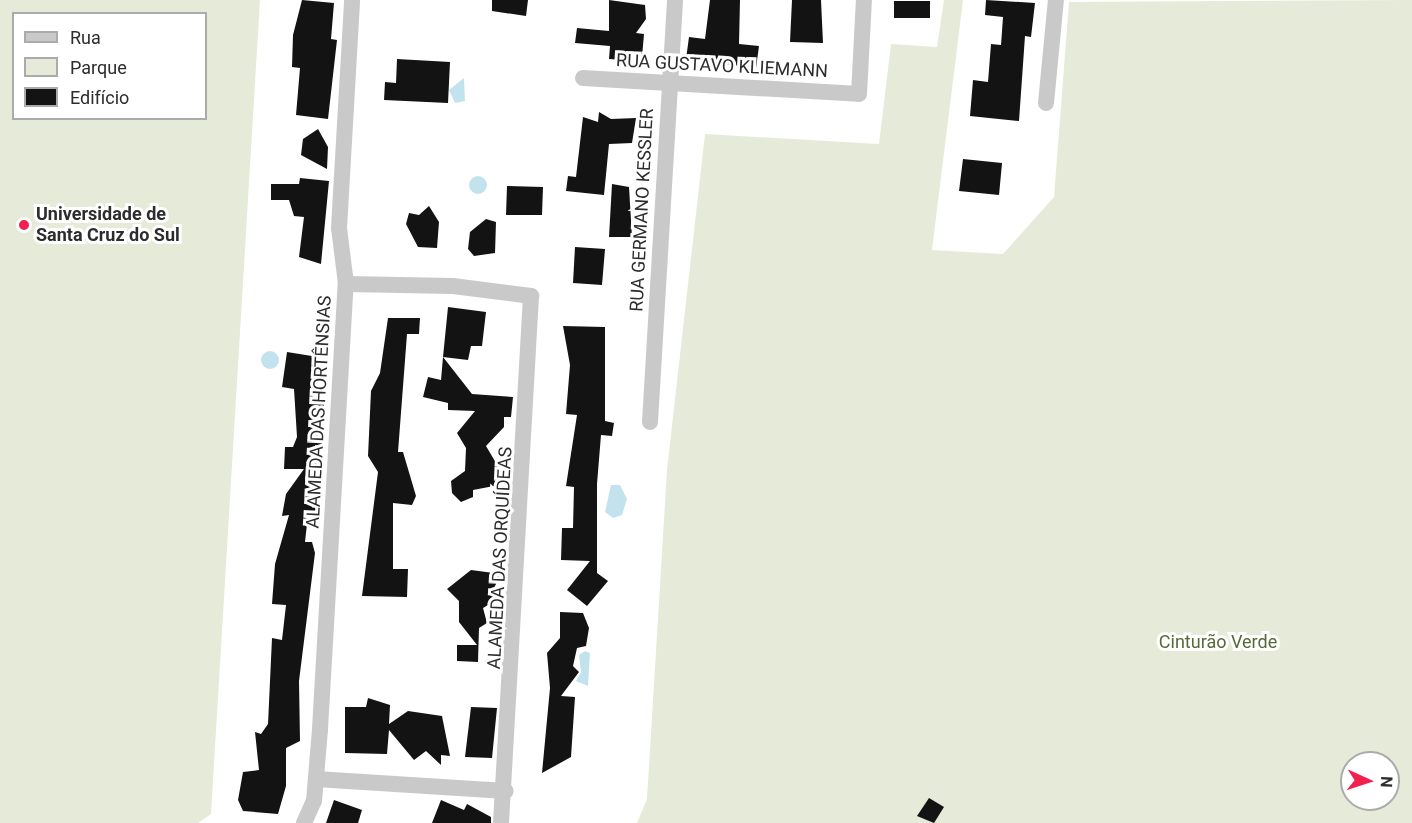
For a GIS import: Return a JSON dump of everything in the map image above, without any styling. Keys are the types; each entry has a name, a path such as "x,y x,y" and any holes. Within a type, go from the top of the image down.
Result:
{"street":[{"name":"ALAMEDA DAS HORTÊNSIAS","path":"304,823 314,801 316,779 346,284 339,228 352,0"},
{"name":"RUA GERMANO KESSLER","path":"650,422 675,0"},
{"name":"RUA GUSTAVO KLIEMANN","path":"583,78 859,94 864,0"},
{"path":"1046,103 1056,0"},
{"name":"ALAMEDA DAS ORQUÍDEAS","path":"346,284 453,286 531,296 506,791 501,823"},
{"path":"316,779 506,791"}],"green space":[{"path":"0,0 260,0 211,814 198,823 0,823"},
{"name":"Cinturão Verde","path":"944,0 963,0 932,250 1003,254 1054,197 1069,2 1412,0 1412,823 637,823 647,799 667,470 705,134 879,144 891,44 937,47"}],"water":[{"path":"464,78 465,101 455,103 449,90"},
{"path":"478,176 484,179 487,185 484,191 478,194 472,191 469,185 472,179"},
{"path":"266,351 274,351 279,356 277,367 266,369 261,364 261,356"},
{"path":"611,485 620,485 627,499 622,515 613,518 605,512"},
{"path":"585,651 590,653 588,686 576,681 581,672 579,655"}],"building":[{"path":"302,0 334,3 331,39 337,40 328,119 296,115 300,68 292,67 293,35"},
{"path":"492,0 528,0 526,16 492,11"},
{"path":"609,0 645,5 646,19 636,33 644,34 641,69 623,68 623,60 609,59 610,46 575,43 577,28 609,31"},
{"path":"710,0 740,0 739,44 759,46 756,68 686,59 689,37 705,39"},
{"path":"792,0 821,0 823,43 790,42"},
{"path":"986,0 1035,3 1031,37 1025,36 1019,121 970,116 973,80 988,82 991,44 1001,45 1003,17 985,15"},
{"path":"894,1 930,1 930,18 894,18"},
{"path":"397,59 450,62 448,103 384,100 385,82 396,83"},
{"path":"599,112 611,119 636,118 632,143 609,144 604,195 566,191 568,176 576,177 583,117 598,122"},
{"path":"318,129 328,147 327,169 301,155 303,139"},
{"path":"963,159 1002,163 999,195 959,191"},
{"path":"300,178 329,181 321,264 299,257 304,217 294,216 289,200 271,200 271,184 299,184"},
{"path":"612,184 629,187 632,237 609,237"},
{"path":"507,186 543,187 542,215 506,215"},
{"path":"429,206 439,222 437,248 418,247 406,224 409,213 419,215"},
{"path":"486,219 496,222 495,253 474,256 468,249 470,232"},
{"path":"575,247 605,249 602,285 573,283"},
{"path":"448,307 486,312 482,346 471,346 468,360 443,357"},
{"path":"388,318 420,318 419,334 407,334 398,452 403,452 416,496 412,505 393,503 393,569 408,569 407,597 362,596 378,472 368,456 371,391 380,373"},
{"path":"563,326 605,327 605,421 614,423 612,436 601,435 597,484 597,573 608,581 587,606 567,590 590,561 561,560 562,528 573,528 574,487 566,486 577,415 566,414 570,365"},
{"path":"287,352 318,357 312,401 324,404 318,514 308,515 305,542 312,542 315,553 299,681 300,741 286,748 286,786 278,814 243,811 238,800 243,772 259,770 255,732 261,734 268,724 272,638 282,640 286,605 272,604 275,564 289,515 282,516 286,494 304,469 284,469 285,447 293,447 297,437 294,389 282,387"},
{"path":"443,357 472,394 513,397 511,417 504,417 504,427 486,446 499,468 494,486 473,490 473,497 461,502 452,493 451,481 465,471 466,448 457,433 475,411 448,410 448,403 423,397 428,377 441,380"},
{"path":"471,570 501,574 494,588 498,599 483,608 487,623 479,628 478,662 457,661 457,645 477,645 459,622 459,601 447,589"},
{"path":"560,612 583,613 589,628 586,646 577,648 573,666 579,672 561,696 575,697 571,757 542,773 550,688 547,653 560,638"},
{"path":"368,698 390,705 389,724 408,711 442,716 450,756 441,755 441,765 426,751 414,760 389,730 387,754 345,753 345,707 366,707"},
{"path":"471,707 497,708 492,758 465,757"},
{"path":"929,798 944,807 934,823 917,816"},
{"path":"334,800 362,810 358,823 326,823"},
{"path":"441,800 464,810 467,804 491,817 491,823 432,823"}],"place":[{"name":"Universidade de Santa Cruz do Sul","path":"24,225"}]}
